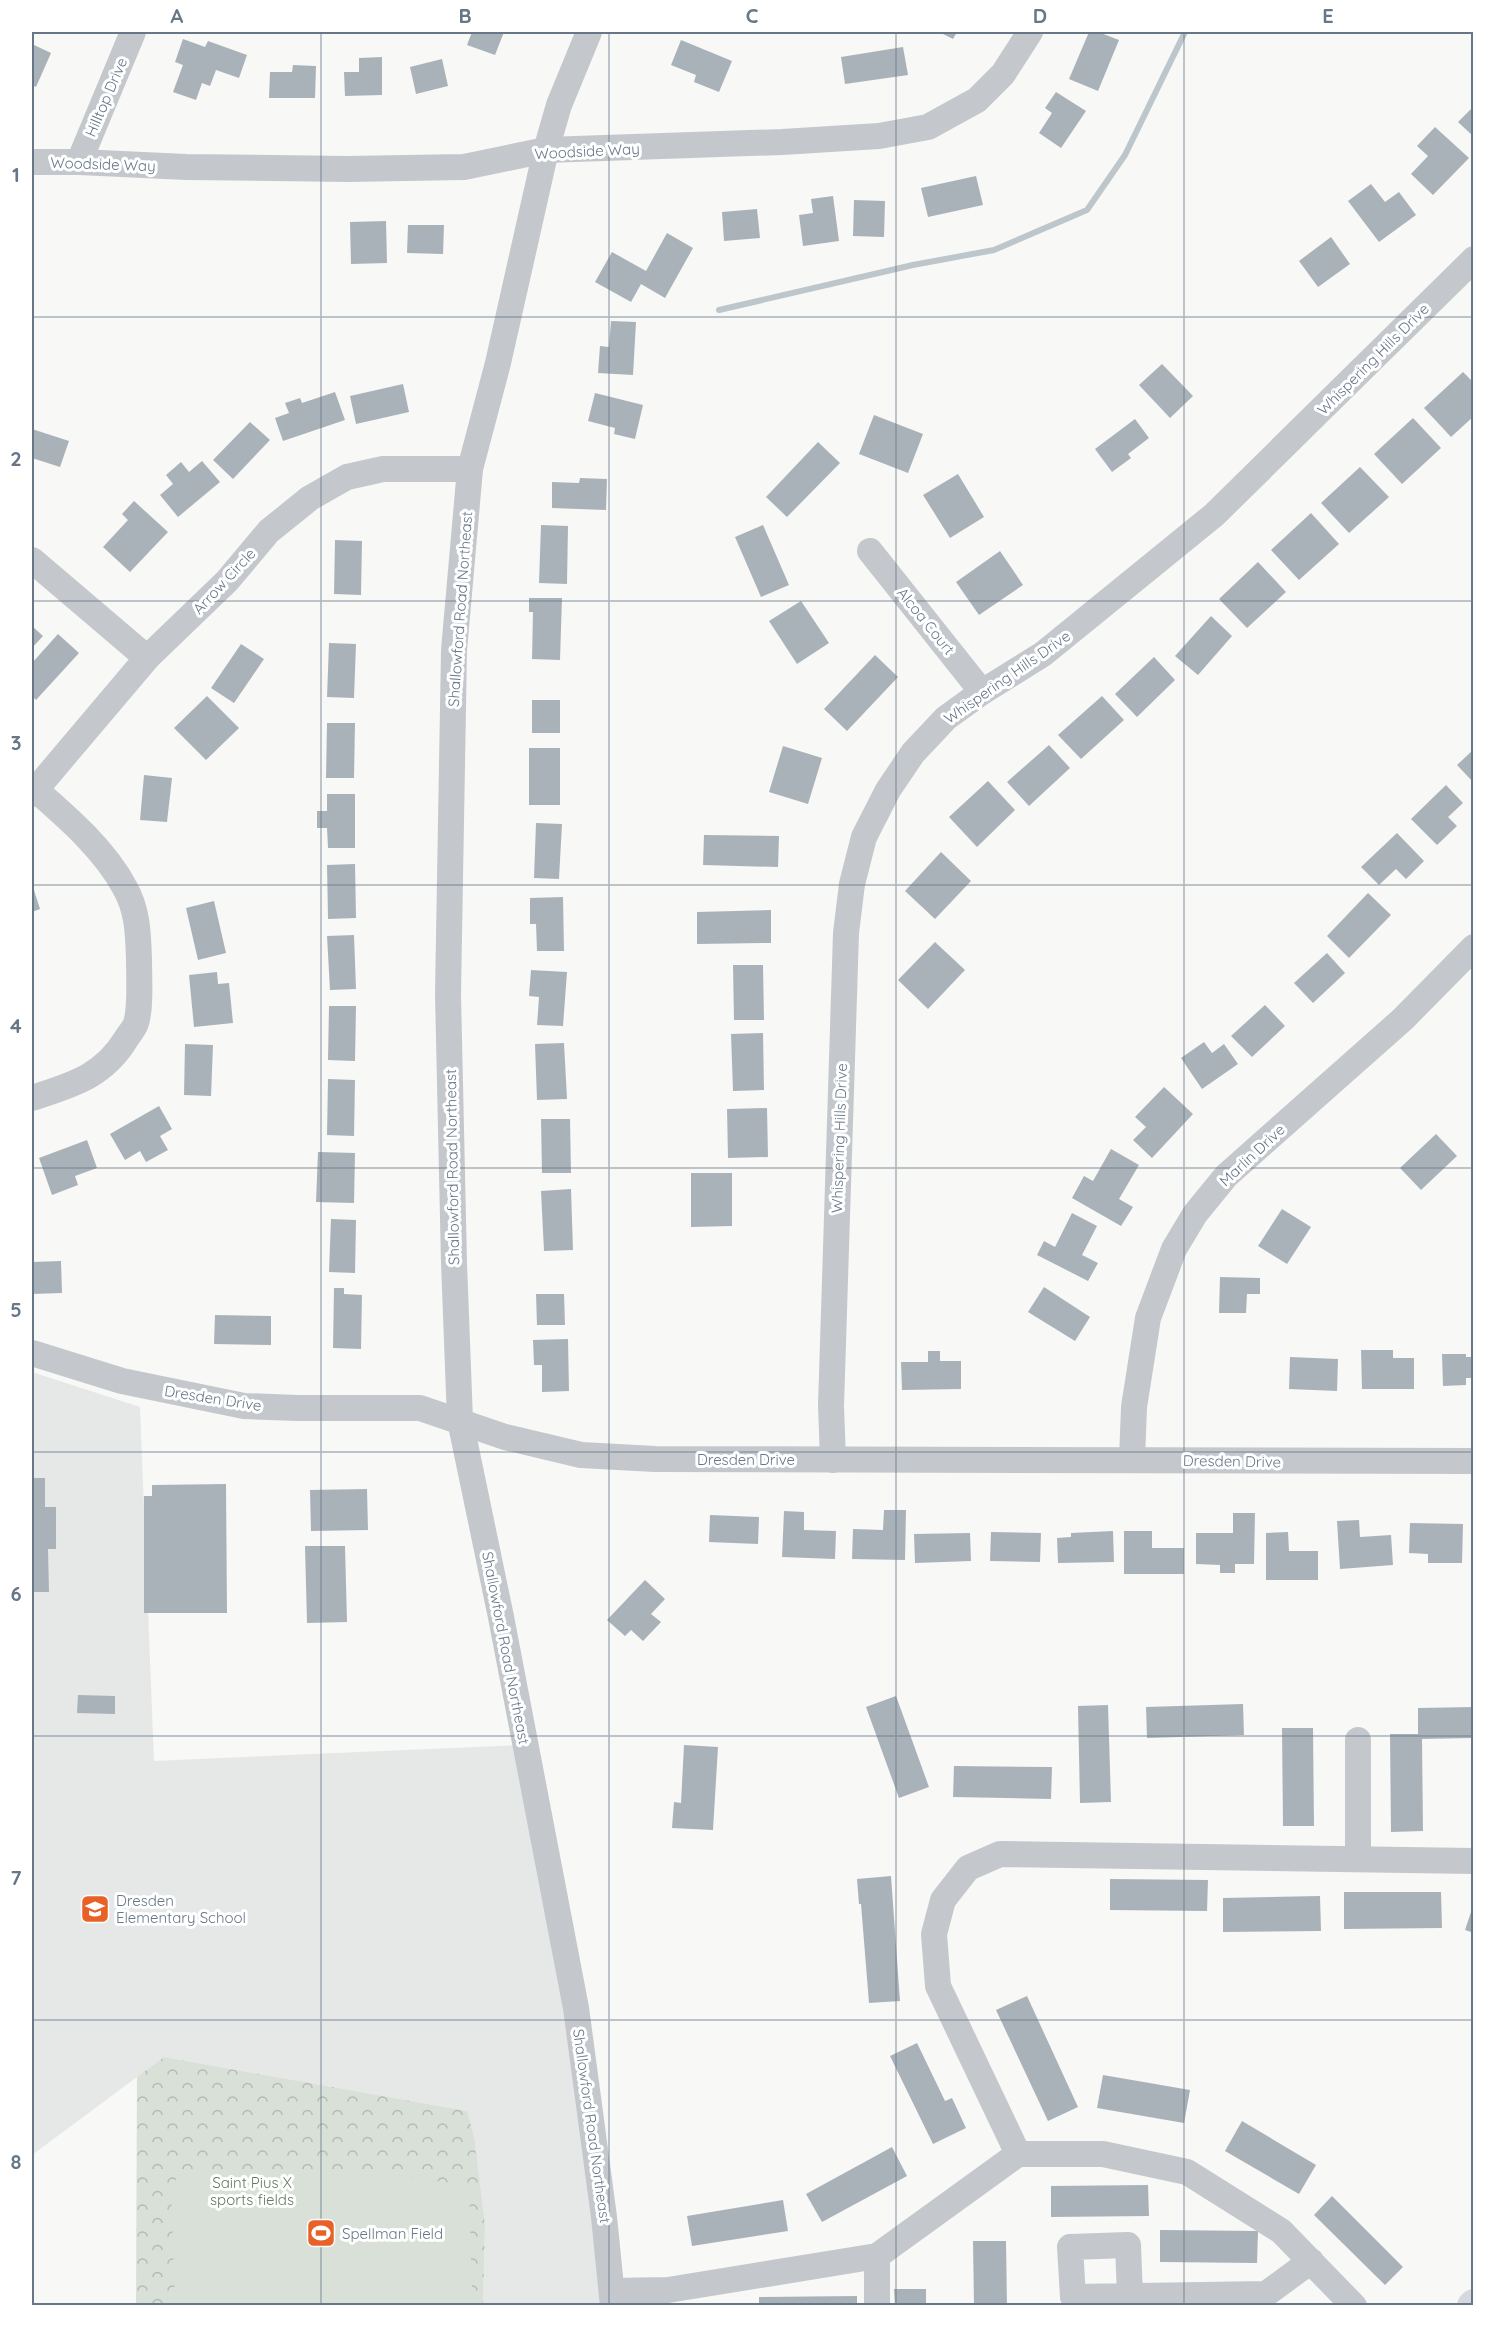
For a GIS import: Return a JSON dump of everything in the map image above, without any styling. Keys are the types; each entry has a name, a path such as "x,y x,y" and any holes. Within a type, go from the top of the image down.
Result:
{"street":[{"name":"Hilltop Drive","path":"78,162 133,32"},
{"name":"Shallowford Road Northeast","path":"589,32 560,105 546,150 498,363 470,469 454,650 448,994 460,1420 576,2008 604,2217 612,2298"},
{"name":"Woodside Way","path":"32,162 347,169 464,167 546,150 782,142 879,136 928,127 977,100 1003,74 1029,32"},
{"name":"Whispering Hills Drive","path":"833,1460 831,1406 846,933 852,884 864,837 894,781 914,753 946,718 982,692 1043,654 1214,515 1473,259"},
{"name":"Arrow Circle","path":"34,792 147,658 227,581 269,531 310,498 347,477 383,469 470,469"},
{"name":"Alcoa Court","path":"870,551 982,692"},
{"path":"32,560 147,658"},
{"path":"32,1098 78,1082 104,1067 136,1023 139,985 138,921 126,889 110,864 62,813 34,792"},
{"name":"Marlin Drive","path":"1132,1460 1134,1407 1148,1318 1174,1249 1196,1214 1226,1176 1403,1019 1473,947"},
{"name":"Dresden Drive","path":"32,1353 122,1381 244,1406 420,1408 506,1437 581,1455 655,1459 1473,1461"},
{"path":"1358,1740 1358,1859"},
{"path":"1018,2154 938,1986 934,1934 943,1900 968,1868 1000,1854 1473,1861"},
{"path":"612,2298 876,2256 1018,2154 1103,2154 1187,2172 1281,2231 1354,2306"},
{"path":"876,2256 877,2306"},
{"path":"1130,2296 1266,2294 1311,2262"}],"shaded area":[{"path":"32,1372 140,1407 154,1761 519,1745 618,2305 483,2305 485,2226 466,2111 164,2057 32,2155"}],"green space":[{"name":"Saint Pius X sports fields","path":"164,2057 467,2111 474,2137 485,2226 483,2305 136,2306 137,2077"},
{"name":"Spellman Field","path":"391,2174 469,2186 472,2290 464,2305 175,2305 171,2186 178,2177"}],"building":[{"path":"472,32 504,32 495,55 467,45"},
{"path":"939,32 957,32 953,39"},
{"path":"1089,32 1098,32 1119,40 1098,91 1069,79"},
{"path":"183,39 205,47 208,41 247,55 239,78 216,70 210,86 202,83 196,100 173,92 183,65 175,62"},
{"path":"681,40 732,61 719,92 694,82 696,75 671,65"},
{"path":"32,44 51,53 36,87 32,85"},
{"path":"903,47 908,75 845,84 841,57"},
{"path":"382,57 382,95 345,96 344,72 359,72 359,58"},
{"path":"442,59 448,86 416,94 410,67"},
{"path":"293,65 316,66 315,98 269,98 270,72 292,72"},
{"path":"1056,92 1086,111 1061,148 1039,133 1052,113 1045,108"},
{"path":"1474,106 1474,137 1458,122"},
{"path":"1435,127 1469,158 1433,195 1411,174 1428,156 1417,146"},
{"path":"976,176 983,205 928,217 921,188"},
{"path":"1371,184 1385,202 1399,192 1416,215 1379,242 1348,201"},
{"path":"833,196 839,241 803,246 799,215 813,213 811,199"},
{"path":"854,200 885,201 884,237 853,236"},
{"path":"757,209 760,238 724,241 722,212"},
{"path":"386,221 387,263 351,264 350,222"},
{"path":"408,225 444,225 443,254 407,253"},
{"path":"667,233 693,248 665,298 641,284 631,302 595,282 612,252 646,271"},
{"path":"1331,237 1350,264 1318,287 1299,261"},
{"path":"611,321 636,322 633,375 598,373 600,346 609,347"},
{"path":"1162,364 1193,396 1170,418 1139,385"},
{"path":"1463,372 1474,383 1474,416 1451,437 1424,408"},
{"path":"403,384 409,412 356,424 350,396"},
{"path":"335,392 345,420 283,441 275,418 289,413 285,403 300,398 302,403"},
{"path":"595,393 643,405 635,439 614,434 615,428 588,421"},
{"path":"874,415 923,434 908,473 859,454"},
{"path":"1413,418 1441,448 1402,484 1374,454"},
{"path":"1135,419 1149,438 1128,454 1131,458 1112,472 1095,449"},
{"path":"250,422 270,440 233,479 213,460"},
{"path":"32,429 69,441 60,467 32,458"},
{"path":"818,442 840,463 787,517 766,497"},
{"path":"202,461 220,482 178,517 160,495 173,484 166,475 181,462 189,472"},
{"path":"1360,467 1389,497 1349,533 1321,503"},
{"path":"958,474 984,517 950,538 923,495"},
{"path":"580,478 607,479 606,510 552,508 552,482 579,483"},
{"path":"134,501 168,532 130,572 103,547 128,520 122,514"},
{"path":"1311,513 1339,544 1299,580 1271,550"},
{"path":"541,525 568,526 567,584 539,583"},
{"path":"763,525 789,585 761,597 735,537"},
{"path":"335,540 362,541 361,595 334,594"},
{"path":"1000,551 1023,585 979,615 956,582"},
{"path":"1258,562 1286,592 1247,628 1219,599"},
{"path":"529,598 562,598 560,660 532,659 533,612 529,612"},
{"path":"801,601 829,643 797,664 769,621"},
{"path":"1211,616 1232,636 1198,675 1175,656"},
{"path":"32,626 43,636 32,648"},
{"path":"58,634 79,653 36,700 32,696 32,663"},
{"path":"329,643 356,644 354,698 327,697"},
{"path":"241,644 264,659 234,703 211,688"},
{"path":"875,655 898,677 847,731 824,709"},
{"path":"1154,657 1175,680 1137,717 1115,694"},
{"path":"207,696 239,728 206,760 174,728"},
{"path":"1102,696 1124,720 1081,759 1058,735"},
{"path":"532,700 560,700 560,733 532,733"},
{"path":"327,723 355,723 354,778 326,778"},
{"path":"1049,745 1070,768 1029,806 1007,782"},
{"path":"783,746 822,758 808,804 769,792"},
{"path":"529,748 560,748 560,805 529,805"},
{"path":"1474,749 1474,783 1457,765"},
{"path":"144,775 172,778 167,822 140,820"},
{"path":"988,781 1015,810 977,847 949,817"},
{"path":"1446,785 1463,803 1448,817 1457,826 1437,845 1411,819"},
{"path":"327,794 355,794 355,848 328,848 327,828 317,828 317,811 327,811"},
{"path":"536,823 562,824 559,879 534,878"},
{"path":"1397,833 1424,861 1406,879 1396,869 1379,885 1361,867"},
{"path":"704,835 779,836 778,867 703,865"},
{"path":"941,852 971,881 935,919 905,891"},
{"path":"355,864 356,918 328,919 327,865"},
{"path":"32,884 40,909 32,912"},
{"path":"1368,893 1391,915 1349,958 1327,936"},
{"path":"563,897 564,951 537,951 536,924 530,924 530,898"},
{"path":"214,901 226,953 198,960 186,908"},
{"path":"771,910 771,943 697,944 697,912"},
{"path":"354,935 356,989 330,990 327,936"},
{"path":"935,942 965,970 928,1009 898,980"},
{"path":"1327,953 1345,973 1313,1003 1294,983"},
{"path":"733,965 763,965 764,1020 734,1020"},
{"path":"531,970 567,972 563,1026 537,1025 539,997 529,996"},
{"path":"217,972 218,984 229,983 233,1023 194,1027 189,975"},
{"path":"1265,1005 1285,1026 1252,1057 1231,1036"},
{"path":"329,1006 356,1006 355,1061 328,1060"},
{"path":"763,1033 764,1090 733,1091 731,1034"},
{"path":"1204,1042 1212,1053 1224,1044 1238,1064 1202,1089 1181,1058"},
{"path":"564,1043 567,1099 537,1100 535,1044"},
{"path":"185,1044 213,1045 211,1096 184,1095"},
{"path":"328,1079 355,1080 354,1136 327,1135"},
{"path":"1164,1087 1193,1114 1152,1158 1133,1140 1146,1127 1135,1117"},
{"path":"159,1106 172,1129 160,1136 168,1150 146,1162 140,1151 125,1160 110,1134"},
{"path":"767,1108 768,1157 728,1158 727,1109"},
{"path":"541,1119 570,1119 571,1173 542,1173"},
{"path":"1436,1134 1457,1156 1421,1190 1400,1168"},
{"path":"87,1140 97,1168 75,1176 78,1185 52,1195 39,1158"},
{"path":"1111,1149 1139,1165 1119,1199 1133,1207 1121,1226 1072,1198 1084,1176 1093,1181"},
{"path":"318,1152 355,1153 354,1203 316,1202"},
{"path":"691,1173 732,1173 732,1226 691,1227"},
{"path":"571,1189 573,1250 544,1251 541,1191"},
{"path":"1282,1209 1311,1227 1287,1264 1258,1246"},
{"path":"1072,1213 1097,1226 1082,1255 1098,1263 1088,1281 1037,1255 1044,1241 1055,1247"},
{"path":"331,1219 356,1220 355,1273 329,1272"},
{"path":"61,1261 62,1293 32,1294 32,1262"},
{"path":"1220,1277 1260,1278 1260,1294 1247,1294 1246,1313 1219,1313"},
{"path":"1044,1287 1090,1317 1075,1341 1028,1312"},
{"path":"334,1288 344,1288 344,1294 362,1295 361,1349 333,1348"},
{"path":"536,1294 564,1294 565,1325 537,1325"},
{"path":"215,1315 271,1316 271,1345 214,1344"},
{"path":"568,1339 569,1391 542,1392 542,1365 534,1365 533,1340"},
{"path":"1361,1350 1393,1350 1393,1358 1414,1358 1414,1389 1362,1389"},
{"path":"928,1351 940,1351 940,1361 961,1361 961,1389 902,1390 901,1362 928,1362"},
{"path":"1442,1354 1466,1354 1466,1357 1474,1357 1474,1378 1466,1378 1466,1385 1443,1386"},
{"path":"1290,1357 1338,1359 1337,1391 1289,1389"},
{"path":"32,1478 45,1478 45,1507 56,1507 56,1549 48,1549 49,1592 32,1592"},
{"path":"226,1484 227,1613 144,1613 144,1496 152,1496 152,1485"},
{"path":"367,1489 368,1530 311,1531 310,1490"},
{"path":"884,1510 906,1510 905,1560 852,1559 853,1529 883,1530"},
{"path":"784,1511 804,1512 804,1530 836,1531 835,1559 782,1557"},
{"path":"1233,1513 1255,1513 1254,1564 1235,1564 1235,1573 1220,1573 1220,1565 1196,1564 1196,1533 1233,1533"},
{"path":"710,1515 759,1517 758,1544 709,1542"},
{"path":"1359,1520 1360,1537 1391,1535 1393,1565 1340,1569 1337,1521"},
{"path":"1410,1523 1463,1524 1462,1563 1428,1563 1428,1554 1409,1553"},
{"path":"1113,1531 1114,1562 1058,1563 1057,1538 1071,1537 1071,1533"},
{"path":"1124,1531 1152,1531 1152,1548 1184,1548 1184,1574 1124,1574"},
{"path":"991,1532 1041,1533 1040,1562 990,1561"},
{"path":"1288,1532 1289,1551 1318,1551 1318,1580 1266,1580 1266,1533"},
{"path":"970,1533 971,1561 915,1563 914,1534"},
{"path":"305,1546 345,1546 347,1622 307,1623"},
{"path":"645,1580 665,1599 651,1614 661,1622 643,1641 631,1630 625,1636 607,1620"},
{"path":"78,1695 115,1696 115,1714 77,1713"},
{"path":"896,1696 929,1787 899,1798 866,1707"},
{"path":"1243,1704 1244,1735 1147,1738 1146,1707"},
{"path":"1108,1705 1111,1802 1080,1803 1078,1706"},
{"path":"1474,1707 1474,1738 1422,1739 1423,1831 1391,1832 1390,1734 1418,1734 1418,1708"},
{"path":"1282,1728 1313,1728 1314,1826 1283,1826"},
{"path":"684,1745 718,1747 713,1830 672,1828 674,1802 681,1803"},
{"path":"954,1766 1052,1767 1051,1799 953,1797"},
{"path":"891,1876 900,2001 869,2003 857,1879"},
{"path":"1110,1879 1208,1880 1207,1911 1110,1910"},
{"path":"1344,1892 1441,1892 1442,1928 1344,1929"},
{"path":"1320,1896 1321,1931 1223,1932 1223,1898"},
{"path":"1474,1903 1474,1933 1465,1930"},
{"path":"1027,1996 1078,2107 1048,2121 996,2010"},
{"path":"917,2043 945,2101 952,2098 966,2128 933,2144 890,2056"},
{"path":"1103,2075 1190,2090 1184,2123 1097,2108"},
{"path":"1242,2121 1316,2165 1299,2194 1225,2151"},
{"path":"892,2147 907,2176 822,2222 806,2194"},
{"path":"1148,2185 1149,2216 1051,2217 1051,2186"},
{"path":"1332,2196 1403,2267 1385,2285 1314,2215"},
{"path":"783,2200 788,2231 692,2246 687,2216"},
{"path":"1160,2230 1258,2231 1257,2263 1160,2262"},
{"path":"973,2241 1006,2241 1007,2306 974,2306"},
{"path":"894,2289 926,2289 926,2306 895,2306"},
{"path":"857,2296 857,2306 759,2306 759,2297"}],"waterway":[{"path":"719,310 913,265 994,250 1087,210 1125,155 1185,32"}],"place":[{"name":"Dresden Elementary School","path":"95,1909"},
{"name":"Spellman Field","path":"321,2233"}]}
